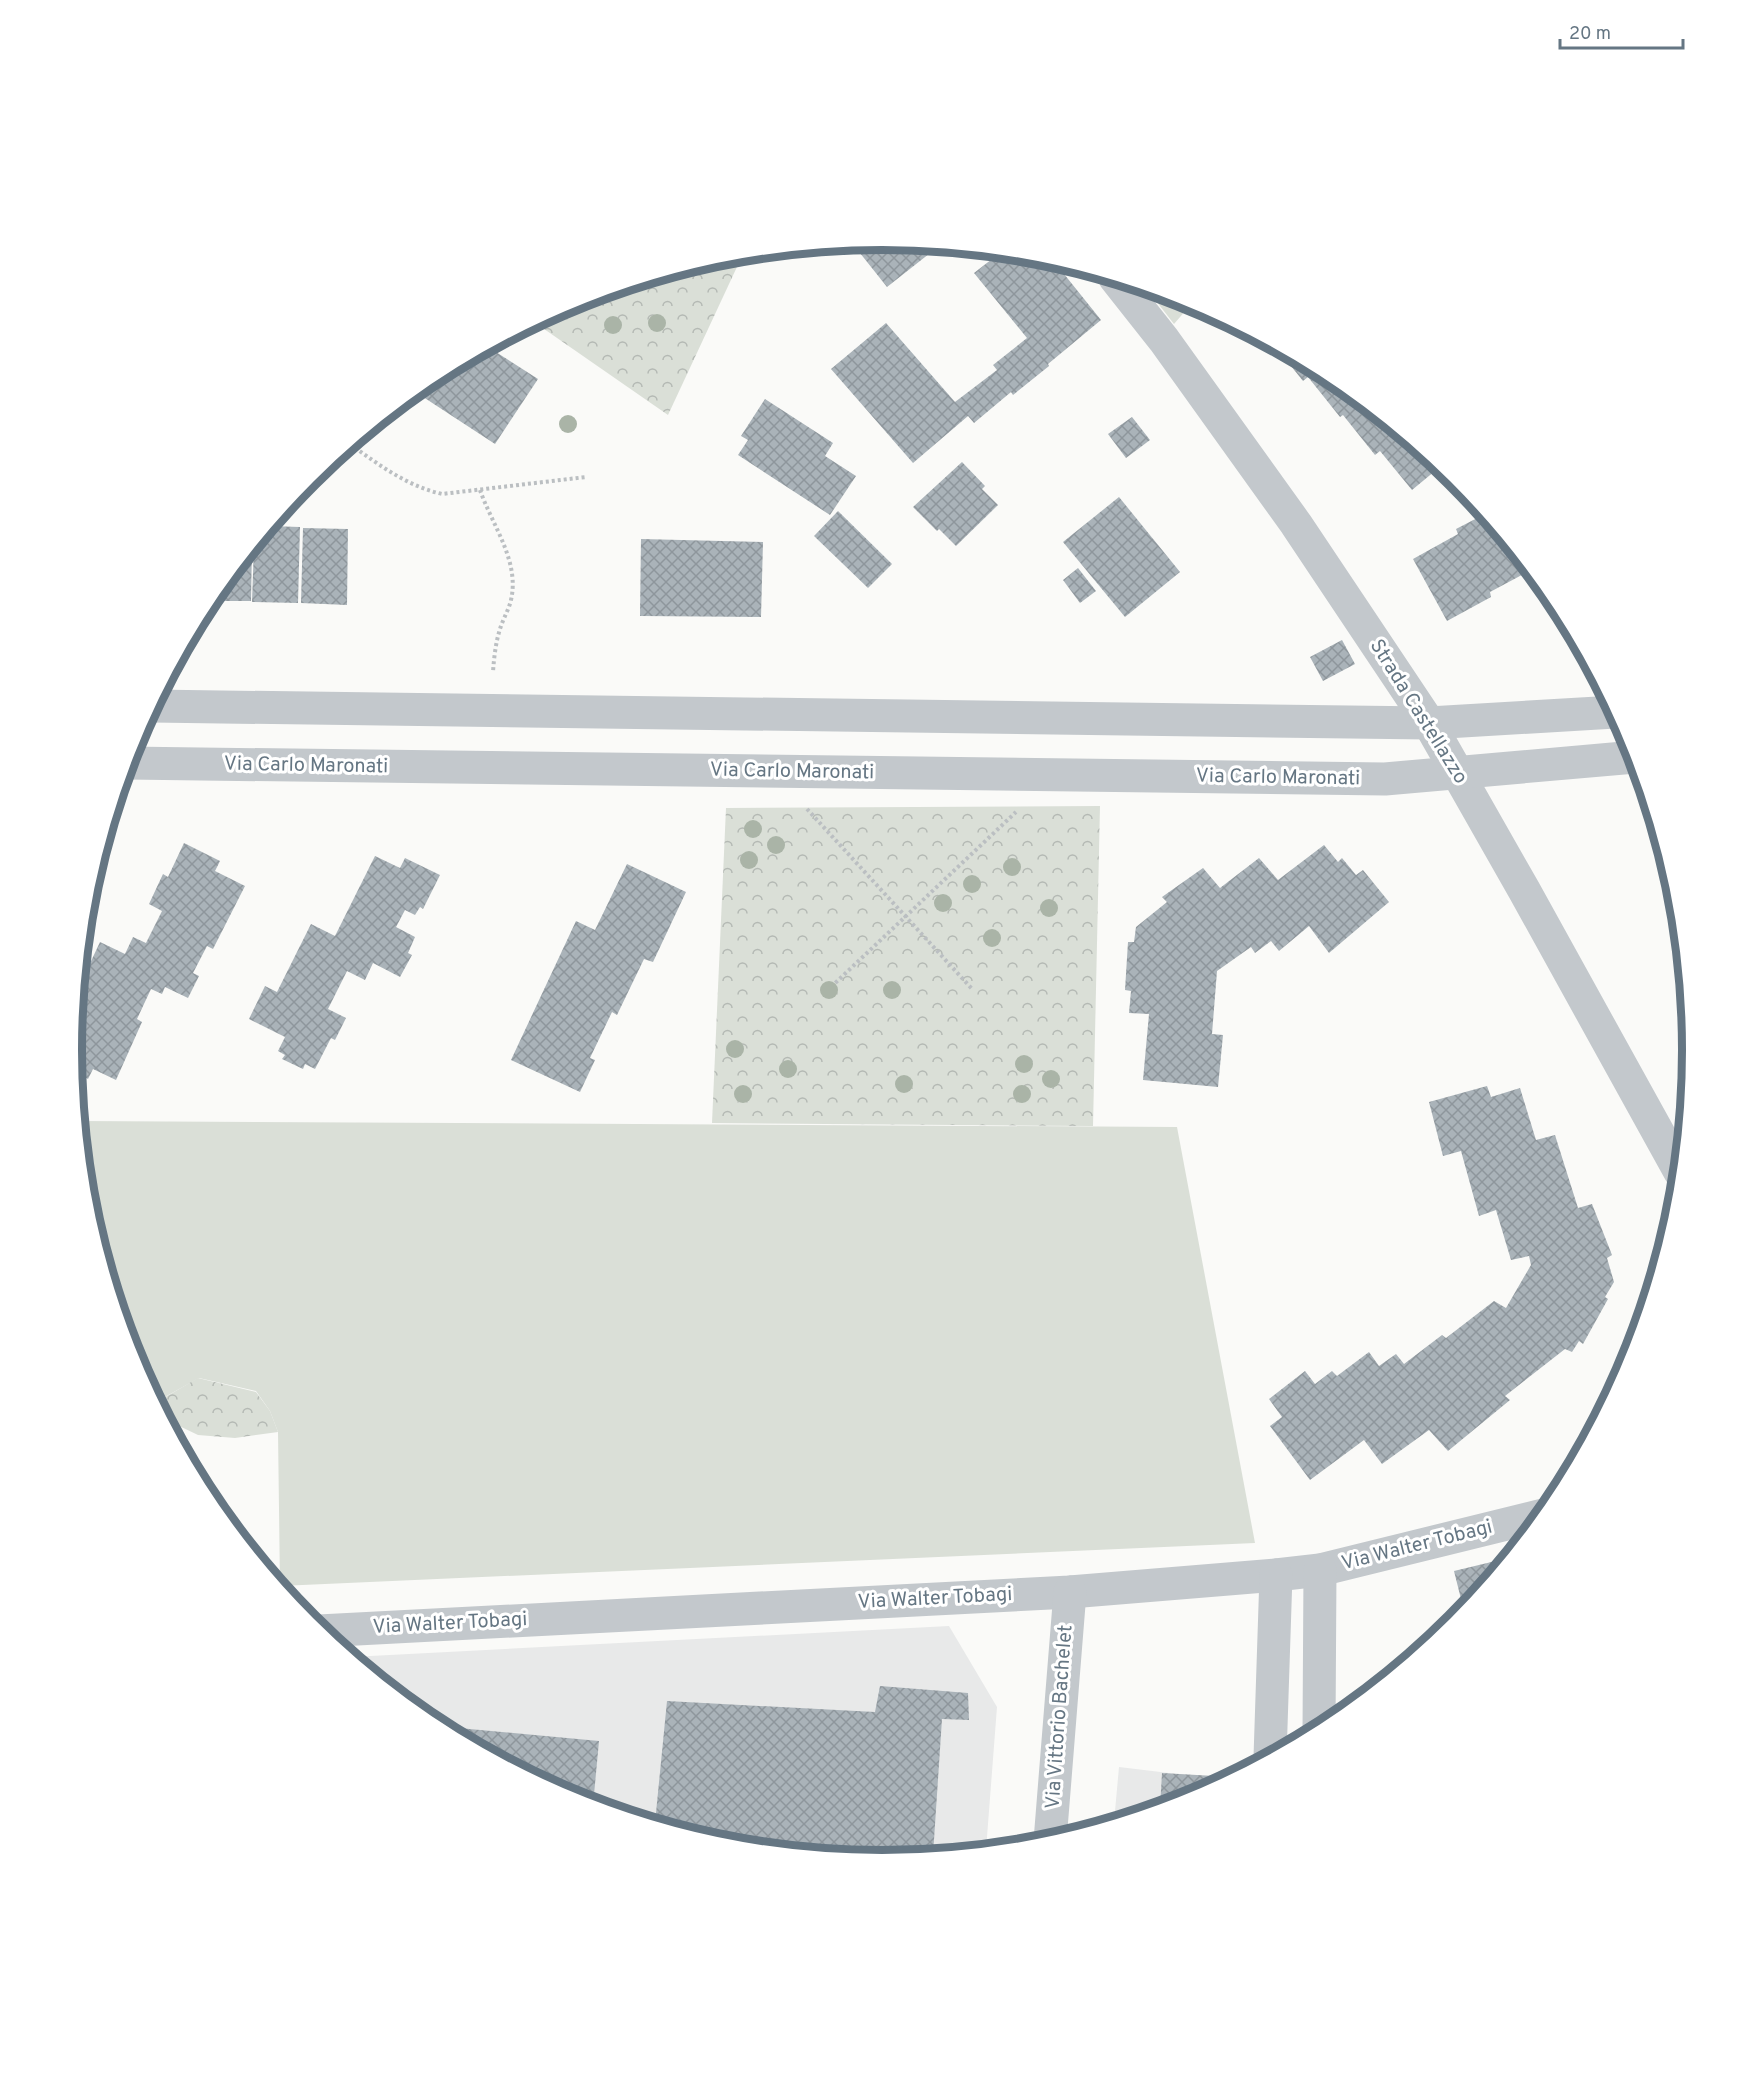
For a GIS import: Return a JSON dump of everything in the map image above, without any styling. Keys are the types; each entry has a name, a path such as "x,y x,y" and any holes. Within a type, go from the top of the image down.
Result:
{"street":[{"name":"Strada Castellazzo","path":"1123,288 1164,340 1296,524 1429,723 1674,1161"},
{"path":"160,706 1429,723 1607,712"},
{"name":"Via Carlo Maronati","path":"136,764 1385,779 1626,758"},
{"name":"Via Walter Tobagi","path":"333,1630 1070,1592 1276,1575 1320,1570 1529,1519"},
{"path":"1318,1720 1320,1570"},
{"path":"1270,1748 1276,1575"},
{"name":"Via Vittorio Bachelet","path":"1051,1831 1070,1592"}],"path":[{"path":"356,448 394,475 422,490 442,494 586,477"},
{"path":"480,490 489,514 504,541 512,572 511,599 500,629 494,664"},
{"path":"774,772 973,990"},
{"path":"831,987 1055,775"}],"shaded area":[{"path":"949,1626 997,1707 987,1843 882,1850 830,1848 778,1843 675,1822 576,1789 528,1767 438,1715 362,1656"},
{"path":"1119,1767 1212,1778 1188,1789 1115,1814"}],"green space":[{"path":"738,264 668,415 541,327 625,293 675,278"},
{"path":"1154,299 1186,310 1174,324"},
{"path":"1100,806 1093,1126 712,1123 726,808"},
{"path":"86,1121 1177,1127 1255,1543 289,1586 280,1576 278,1432 270,1411 256,1391 199,1378 163,1398 143,1356 110,1257 98,1206"},
{"path":"198,1378 256,1392 270,1411 278,1432 235,1438 198,1435 176,1425 163,1399"}],"building":[{"path":"858,251 932,252 887,287"},
{"path":"993,258 1062,272 1101,320 1013,395 1011,392 974,423 968,416 913,463 831,369 886,323 955,402 997,370 993,365 1027,338 974,273"},
{"path":"495,351 538,379 495,444 422,396"},
{"path":"1287,361 1326,385 1369,416 1433,472 1412,490 1380,451 1375,455 1343,415 1340,417 1308,377 1303,381"},
{"path":"765,399 833,443 825,456 856,476 830,515 738,455 748,440 741,436"},
{"path":"1132,417 1150,440 1126,458 1108,434"},
{"path":"962,462 985,486 982,489 998,505 956,546 913,507"},
{"path":"1119,497 1180,572 1125,617 1063,542"},
{"path":"838,511 892,564 868,588 814,536"},
{"path":"1478,518 1524,574 1490,592 1491,597 1447,621 1413,559 1458,534 1456,529"},
{"path":"278,526 300,527 298,603 252,602 254,556"},
{"path":"303,528 348,529 347,605 301,603"},
{"path":"641,539 763,542 761,617 640,616"},
{"path":"252,558 251,601 221,601"},
{"path":"1078,568 1096,591 1080,603 1063,580"},
{"path":"1342,640 1355,664 1323,681 1310,657"},
{"path":"184,843 220,861 215,871 245,886 213,949 207,946 193,973 199,976 188,998 165,987 162,994 151,989 137,1019 142,1022 116,1080 93,1069 88,1079 83,1077 82,1050 84,998 85,984 89,976 86,975 87,970 100,942 125,954 133,937 146,943 162,911 149,904 163,874 168,877"},
{"path":"1324,845 1338,862 1342,858 1356,875 1363,870 1389,902 1329,953 1309,926 1279,951 1271,941 1255,953 1251,947 1217,971 1212,1034 1223,1035 1218,1087 1143,1080 1149,1014 1129,1013 1131,991 1125,990 1128,942 1134,942 1136,927 1167,902 1162,897 1203,868 1220,888 1259,858 1278,880"},
{"path":"375,856 400,868 405,858 440,875 423,909 420,907 415,915 405,910 396,927 415,937 408,953 412,955 400,977 373,963 365,980 347,971 328,1009 346,1018 335,1040 331,1038 315,1069 305,1064 303,1069 282,1059 285,1055 278,1051 285,1037 249,1019 265,986 277,992 311,924 335,936"},
{"path":"627,864 686,892 653,962 644,959 617,1015 612,1012 590,1058 595,1060 580,1092 511,1060 576,921 595,930"},
{"path":"1487,1086 1491,1097 1520,1088 1536,1140 1555,1135 1578,1208 1592,1204 1612,1255 1607,1258 1614,1282 1605,1297 1608,1299 1583,1344 1579,1341 1572,1352 1565,1349 1505,1396 1510,1400 1448,1451 1429,1430 1382,1464 1364,1440 1310,1480 1270,1426 1282,1417 1269,1399 1305,1371 1315,1384 1332,1371 1337,1376 1369,1352 1379,1366 1396,1354 1404,1364 1442,1335 1446,1338 1494,1301 1506,1308 1531,1265 1529,1256 1511,1260 1496,1210 1479,1216 1461,1151 1443,1156 1429,1102"},
{"path":"1496,1561 1461,1600 1454,1571"},
{"path":"880,1686 968,1693 969,1720 942,1719 933,1848 882,1850 778,1843 726,1834 656,1816 667,1701 875,1712"},
{"path":"459,1728 599,1741 594,1796 528,1767"},
{"path":"1162,1773 1216,1776 1188,1789 1161,1799"}]}
